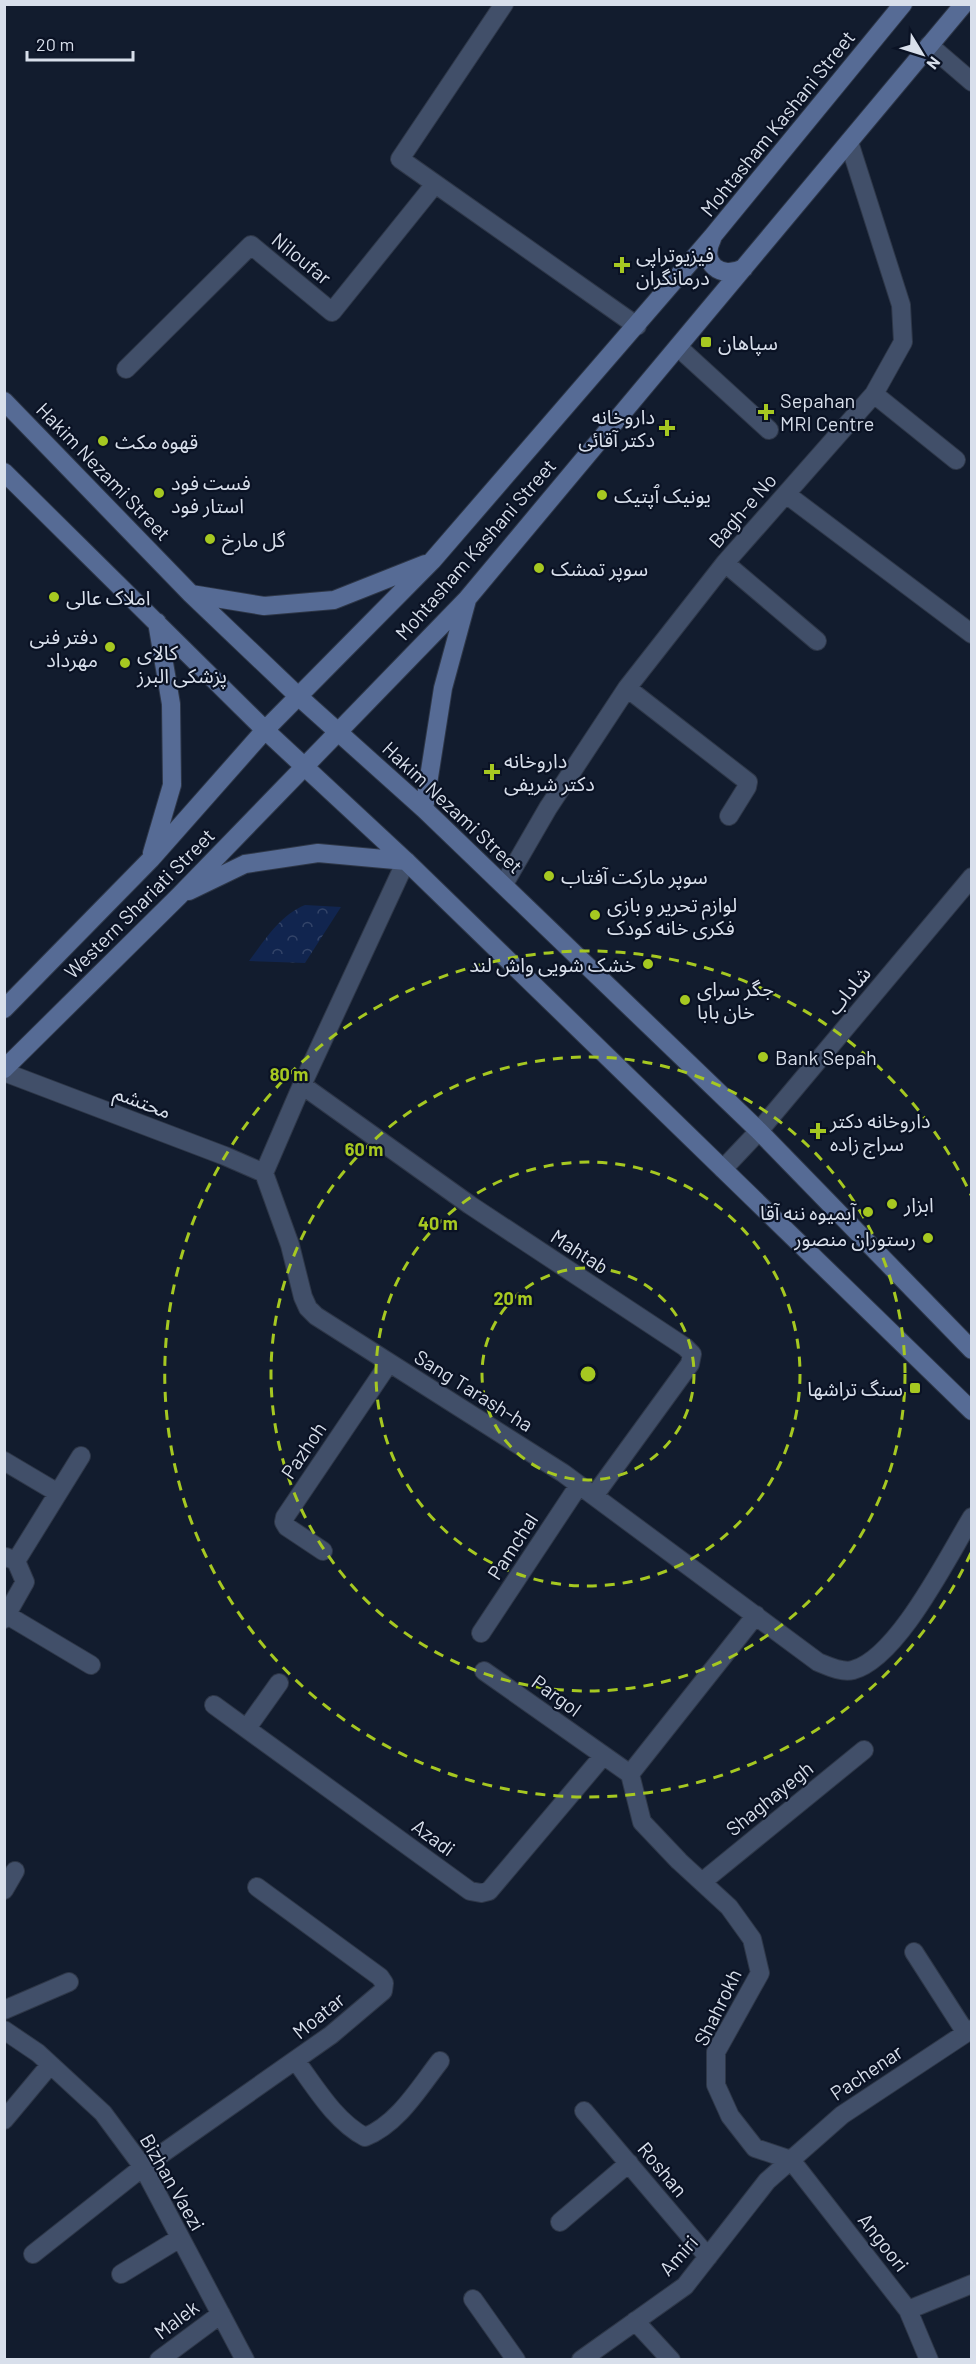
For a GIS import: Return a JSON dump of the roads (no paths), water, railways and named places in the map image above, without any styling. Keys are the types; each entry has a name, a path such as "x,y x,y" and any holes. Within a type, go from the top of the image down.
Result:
{"main road":[{"name":"Mohtasham Kashani Street","path":"266,730 432,561 637,326 903,4"},
{"name":"Mohtasham Kashani Street","path":"303,766 467,599 964,4"},
{"path":"712,237 708,247 708,258 714,267 723,273 734,273 744,268"},
{"name":"Hakim Nezami Street","path":"4,401 191,594 298,696 504,884 759,1131 972,1350"},
{"path":"4,472 303,766 406,861 972,1411"},
{"path":"191,594 264,606 334,600 432,561"},
{"path":"424,809 442,688 467,599"},
{"path":"151,859 172,786 171,704 157,622"},
{"name":"Western Shariati Street","path":"4,1009 151,859 266,730"},
{"name":"Western Shariati Street","path":"4,1071 179,896 303,766"},
{"path":"179,896 245,864 318,853 406,861"}],"street":[{"path":"504,4 400,159 637,326"},
{"path":"929,45 972,82"},
{"name":"Bagh-e No","path":"504,884 548,808 627,688 725,563 874,394 903,342 902,305 849,142"},
{"name":"Niloufar","path":"126,369 251,246 332,312 435,184"},
{"path":"678,347 769,430"},
{"path":"874,394 956,460"},
{"path":"786,494 972,634"},
{"path":"725,563 817,641"},
{"path":"627,688 748,782 729,816"},
{"path":"264,1173 302,1085 406,861"},
{"name":"شاداب","path":"723,1169 759,1131 972,877"},
{"name":"محتشم","path":"4,1071 264,1173"},
{"name":"Mahtab","path":"302,1085 470,1205 692,1354 690,1364 594,1496"},
{"name":"Sang Tarash-ha","path":"264,1173 290,1245 308,1308 316,1316 579,1485 818,1662 836,1670 852,1671 869,1662 892,1643 913,1614 972,1517"},
{"name":"Pazhoh","path":"323,1551 287,1527 284,1522 285,1517 389,1363"},
{"path":"81,1456 58,1493 10,1559 25,1582 6,1617 91,1665"},
{"path":"4,1461 58,1493"},
{"name":"Pamchal","path":"481,1633 579,1485"},
{"path":"630,1774 756,1616"},
{"name":"Pargol","path":"484,1671 630,1774"},
{"path":"247,1728 279,1683"},
{"name":"Azadi","path":"214,1705 470,1891 481,1893 489,1891 603,1756"},
{"name":"Shaghayegh","path":"702,1881 864,1750"},
{"name":"Shahrokh","path":"630,1774 642,1822 729,1907 752,1940 760,1973 716,2052 716,2085 730,2116 754,2148 791,2160"},
{"path":"4,1890 15,1871"},
{"name":"Moatar","path":"33,2254 143,2167 331,2035 382,1991 384,1983 380,1977 257,1887"},
{"path":"914,1953 969,2031"},
{"path":"4,2010 69,1982"},
{"name":"Bizhan Vaezi","path":"4,2030 38,2053 103,2114 143,2167 245,2360"},
{"name":"Pachenar","path":"791,2160 842,2115 969,2031"},
{"path":"296,2061 334,2112 355,2132 365,2137 380,2132 394,2118 440,2061"},
{"path":"4,2120 50,2065"},
{"name":"Roshan","path":"584,2111 708,2257"},
{"name":"Amiri","path":"581,2360 685,2286 767,2181 791,2160"},
{"name":"Angoori","path":"791,2160 908,2310 929,2360"},
{"path":"560,2222 629,2163"},
{"path":"121,2274 180,2238"},
{"path":"908,2310 972,2283"},
{"path":"473,2299 516,2360"},
{"name":"Malek","path":"159,2360 221,2314"},
{"path":"635,2321 671,2360"}],"place":[{"name":"فیزیوتراپی درمانگران","path":"622,265"},
{"name":"سپاهان","path":"706,342"},
{"name":"Sepahan MRI Centre","path":"766,412"},
{"name":"داروخانه دکتر آقائی","path":"667,428"},
{"name":"قهوه مکث","path":"103,441"},
{"name":"فست فود استار فود","path":"159,493"},
{"name":"یونیک ٱپتیک","path":"602,495"},
{"name":"گل مارخ","path":"210,539"},
{"name":"سوپر تمشک","path":"539,568"},
{"name":"املاک عالی","path":"54,597"},
{"name":"دفتر فنی مهرداد","path":"110,647"},
{"name":"کالای پزشکی البرز","path":"125,663"},
{"name":"داروخانه دکتر شریفی","path":"492,772"},
{"name":"سوپر مارکت آفتاب","path":"549,876"},
{"name":"لوازم تحریر و بازی فکری خانه کودک","path":"595,915"},
{"name":"خشک شویی واش لند","path":"648,964"},
{"name":"جگر سرای خان بابا","path":"685,1000"},
{"name":"Bank Sepah","path":"763,1057"},
{"name":"داروخانه دکتر سراج زاده","path":"818,1131"},
{"name":"ابزار","path":"892,1204"},
{"name":"آبمیوه ننه آقا","path":"868,1212"},
{"name":"رستوران منصور","path":"928,1238"},
{"name":"سنگ تراشها","path":"915,1388"}]}
